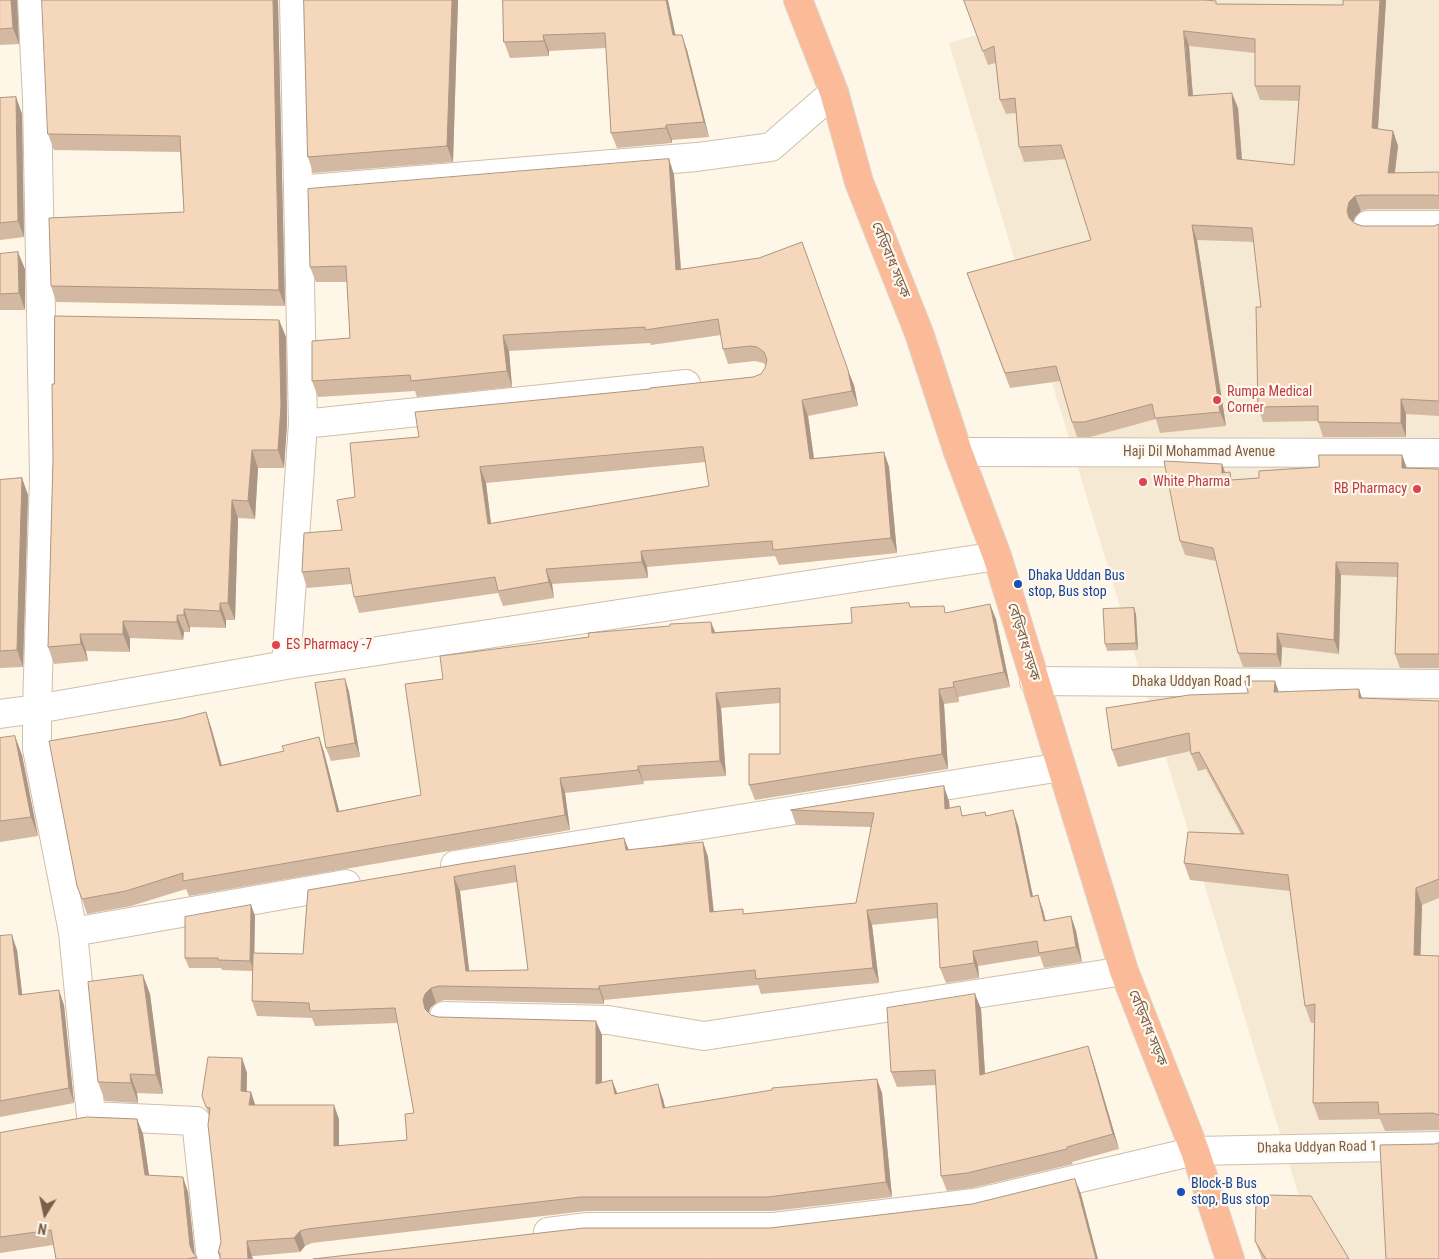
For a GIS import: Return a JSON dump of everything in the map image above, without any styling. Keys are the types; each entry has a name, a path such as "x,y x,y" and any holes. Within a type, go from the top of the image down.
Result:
{"highway":[{"name":"বেড়িবাধ সড়ক","path":"798,0 834,92 859,182 919,333 958,452 996,556 1124,970 1195,1150 1230,1259"}],"street":[{"path":"32,0 37,98 28,253 41,317 31,478 37,749 73,932 91,1116"},
{"path":"286,664 303,424 294,0"},
{"path":"298,190 697,157 771,147 834,92"},
{"path":"9,99 37,98"},
{"path":"1368,225 1439,225"},
{"path":"41,317 70,318"},
{"path":"272,322 301,322"},
{"path":"303,424 708,382"},
{"name":"Haji Dil Mohammad Avenue","path":"958,452 1439,453"},
{"path":"0,714 286,664 996,556"},
{"name":"Dhaka Uddyan Road 1","path":"1034,681 1439,684"},
{"path":"430,869 1061,766"},
{"path":"73,932 372,879"},
{"path":"444,1016 608,1020 704,1036 1124,970"},
{"path":"64,1121 91,1116 196,1121 211,1259"},
{"name":"Dhaka Uddyan Road 1","path":"520,1235 588,1228 774,1227 975,1202 1195,1150 1439,1146"}],"shaded area":[{"path":"1098,0 1439,0 1439,1259 1318,1259 949,43"}],"building":[{"path":"0,0 11,0 13,28 0,29"},
{"path":"42,0 273,0 279,290 51,286 49,218 184,212 180,136 48,134"},
{"path":"304,0 452,0 447,146 308,157"},
{"path":"503,0 666,0 673,35 682,35 704,122 611,133 605,33 543,35 544,41 504,42"},
{"path":"964,0 1205,0 1216,1 1216,4 1343,5 1343,0 1380,0 1372,128 1393,131 1388,173 1439,172 1439,196 1355,196 1349,202 1347,211 1349,218 1354,223 1362,226 1434,226 1439,224 1439,401 1401,399 1401,423 1318,422 1318,406 1258,407 1256,307 1261,307 1252,228 1192,225 1220,412 1155,418 1152,404 1084,422 1072,422 1056,366 1005,373 967,273 1091,240 1061,145 1019,147 1015,98 1000,100 994,46 983,51","holes":["1184,31 1255,39 1255,86 1300,86 1294,165 1237,159 1232,93 1189,96"]},
{"path":"16,97 18,221 0,223 0,98"},
{"path":"669,159 676,270 759,258 802,242 848,370 852,391 802,400 810,459 884,452 891,538 773,550 772,541 641,551 642,562 546,569 549,582 498,591 495,577 354,597 349,568 302,572 304,533 342,530 337,500 355,497 350,443 419,437 415,412 753,377 761,374 767,360 764,352 757,347 723,349 718,319 645,330 645,327 503,335 507,371 411,381 410,375 312,381 312,341 350,338 346,266 310,267 308,189","holes":["703,447 709,486 488,524 480,467"]},
{"path":"18,252 19,293 0,294 0,254"},
{"path":"55,316 279,320 281,406 278,450 252,450 248,501 232,500 228,603 220,603 220,611 184,609 184,615 177,615 177,622 123,621 123,634 80,634 81,644 48,647 53,459 52,384 54,384"},
{"path":"1319,455 1402,455 1402,468 1439,469 1439,654 1395,654 1398,563 1336,562 1334,640 1277,633 1277,654 1238,653 1213,548 1180,541 1164,461 1222,464 1222,473 1230,472 1231,480 1259,478 1259,471 1319,467"},
{"path":"22,478 17,650 0,651 0,480"},
{"path":"909,603 910,607 944,606 945,613 990,604 1004,672 953,682 954,687 939,689 942,754 749,785 749,754 780,754 780,688 716,693 720,761 638,766 638,770 560,778 565,815 183,881 183,873 126,891 82,899 77,886 49,741 179,719 206,712 220,766 284,751 282,746 319,737 337,812 421,795 405,684 443,679 440,656 589,637 588,633 670,626 670,624 711,622 712,633 852,623 851,608"},
{"path":"1134,608 1136,643 1105,644 1103,609"},
{"path":"345,679 355,743 326,748 315,683"},
{"path":"1245,681 1275,681 1274,692 1359,689 1359,698 1439,701 1439,879 1416,888 1414,955 1439,956 1439,1115 1433,1113 1379,1114 1378,1102 1313,1103 1315,1004 1305,1006 1288,875 1184,863 1188,832 1244,834 1199,752 1191,754 1189,733 1112,750 1106,708 1189,695 1248,693"},
{"path":"15,736 31,817 0,821 0,738"},
{"path":"944,786 945,809 960,806 962,816 985,812 986,816 1013,810 1031,897 1038,895 1044,921 1071,916 1076,947 1039,953 1037,941 973,951 974,963 940,968 937,903 867,910 873,968 756,979 755,970 599,986 599,989 439,986 431,988 425,994 423,1000 425,1009 431,1015 438,1017 596,1021 596,1084 612,1080 615,1094 658,1084 663,1108 772,1090 772,1088 877,1079 886,1182 768,1197 581,1197 307,1229 300,1231 294,1238 247,1241 248,1259 220,1259 220,1253 218,1253 221,1242 208,1125 210,1108 206,1107 202,1096 208,1057 242,1058 241,1091 251,1092 249,1105 334,1105 334,1146 407,1140 405,1114 414,1113 395,1008 310,1011 309,1003 252,1001 253,953 303,954 308,890 624,838 626,850 703,842 710,912 743,909 743,914 856,903 874,813 791,810","holes":["515,866 528,970 466,971 454,877"]},
{"path":"251,905 250,961 218,960 218,958 185,958 185,917"},
{"path":"12,935 19,995 59,990 69,1088 0,1101 0,936"},
{"path":"143,975 156,1075 130,1074 131,1083 98,1082 88,982"},
{"path":"975,994 980,1075 1088,1046 1113,1134 1067,1147 1067,1149 967,1173 941,1176 935,1070 891,1072 887,1008"},
{"path":"87,1117 137,1119 145,1175 183,1177 190,1246 197,1257 187,1259 56,1259 51,1230 0,1237 0,1133"},
{"path":"1439,1143 1439,1259 1386,1259 1380,1145"},
{"path":"1075,1179 1096,1259 313,1259 584,1228 770,1228 972,1204"},
{"path":"1269,1195 1311,1196 1349,1259 1266,1259 1255,1241 1256,1202"}],"place":[{"name":"Rumpa Medical Corner","path":"1217,400"},
{"name":"White Pharma","path":"1143,482"},
{"name":"RB Pharmacy","path":"1417,489"},
{"name":"Dhaka Uddan Bus stop, Bus stop","path":"1018,584"},
{"name":"ES Pharmacy -7","path":"276,645"},
{"name":"Block-B Bus stop, Bus stop","path":"1181,1192"}]}
